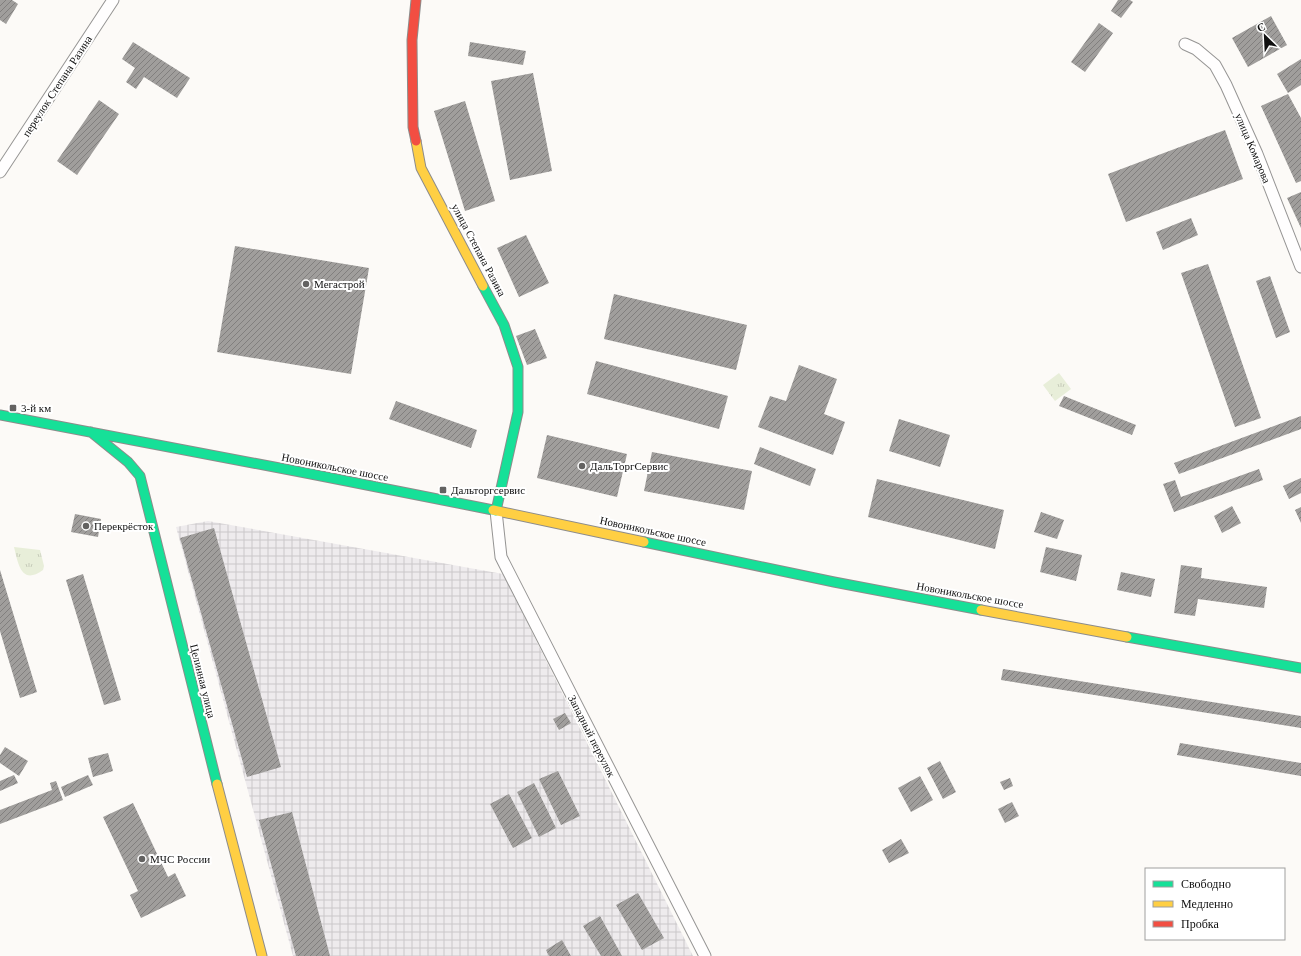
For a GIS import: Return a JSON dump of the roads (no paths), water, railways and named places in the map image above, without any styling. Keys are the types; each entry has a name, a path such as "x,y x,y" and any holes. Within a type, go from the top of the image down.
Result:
{"main road":[{"name":"улица Степана Разина","path":"416,0 412,40 413,128 421,168 504,325 518,367 518,412 501,482 496,510"},
{"name":"Новоникольское шоссе","path":"0,415 201,452 496,510 879,591 1301,668"},
{"name":"Целинная улица","path":"91,432 128,462 140,476 201,722 262,956"}],"street":[{"name":"переулок Степана Разина","path":"0,172 113,0"},
{"name":"улица Комарова","path":"1185,44 1196,49 1215,65 1226,85 1257,154 1301,267"},
{"name":"Западный переулок","path":"496,510 501,557 705,956"}],"place":[{"name":"Мегастрой","path":"306,284"},
{"name":"3-й км","path":"13,408"},
{"name":"ДальТоргСервис","path":"582,466"},
{"name":"Дальторгсервис","path":"443,490"},
{"name":"Перекрёсток","path":"86,526"},
{"name":"МЧС России","path":"142,859"}]}
